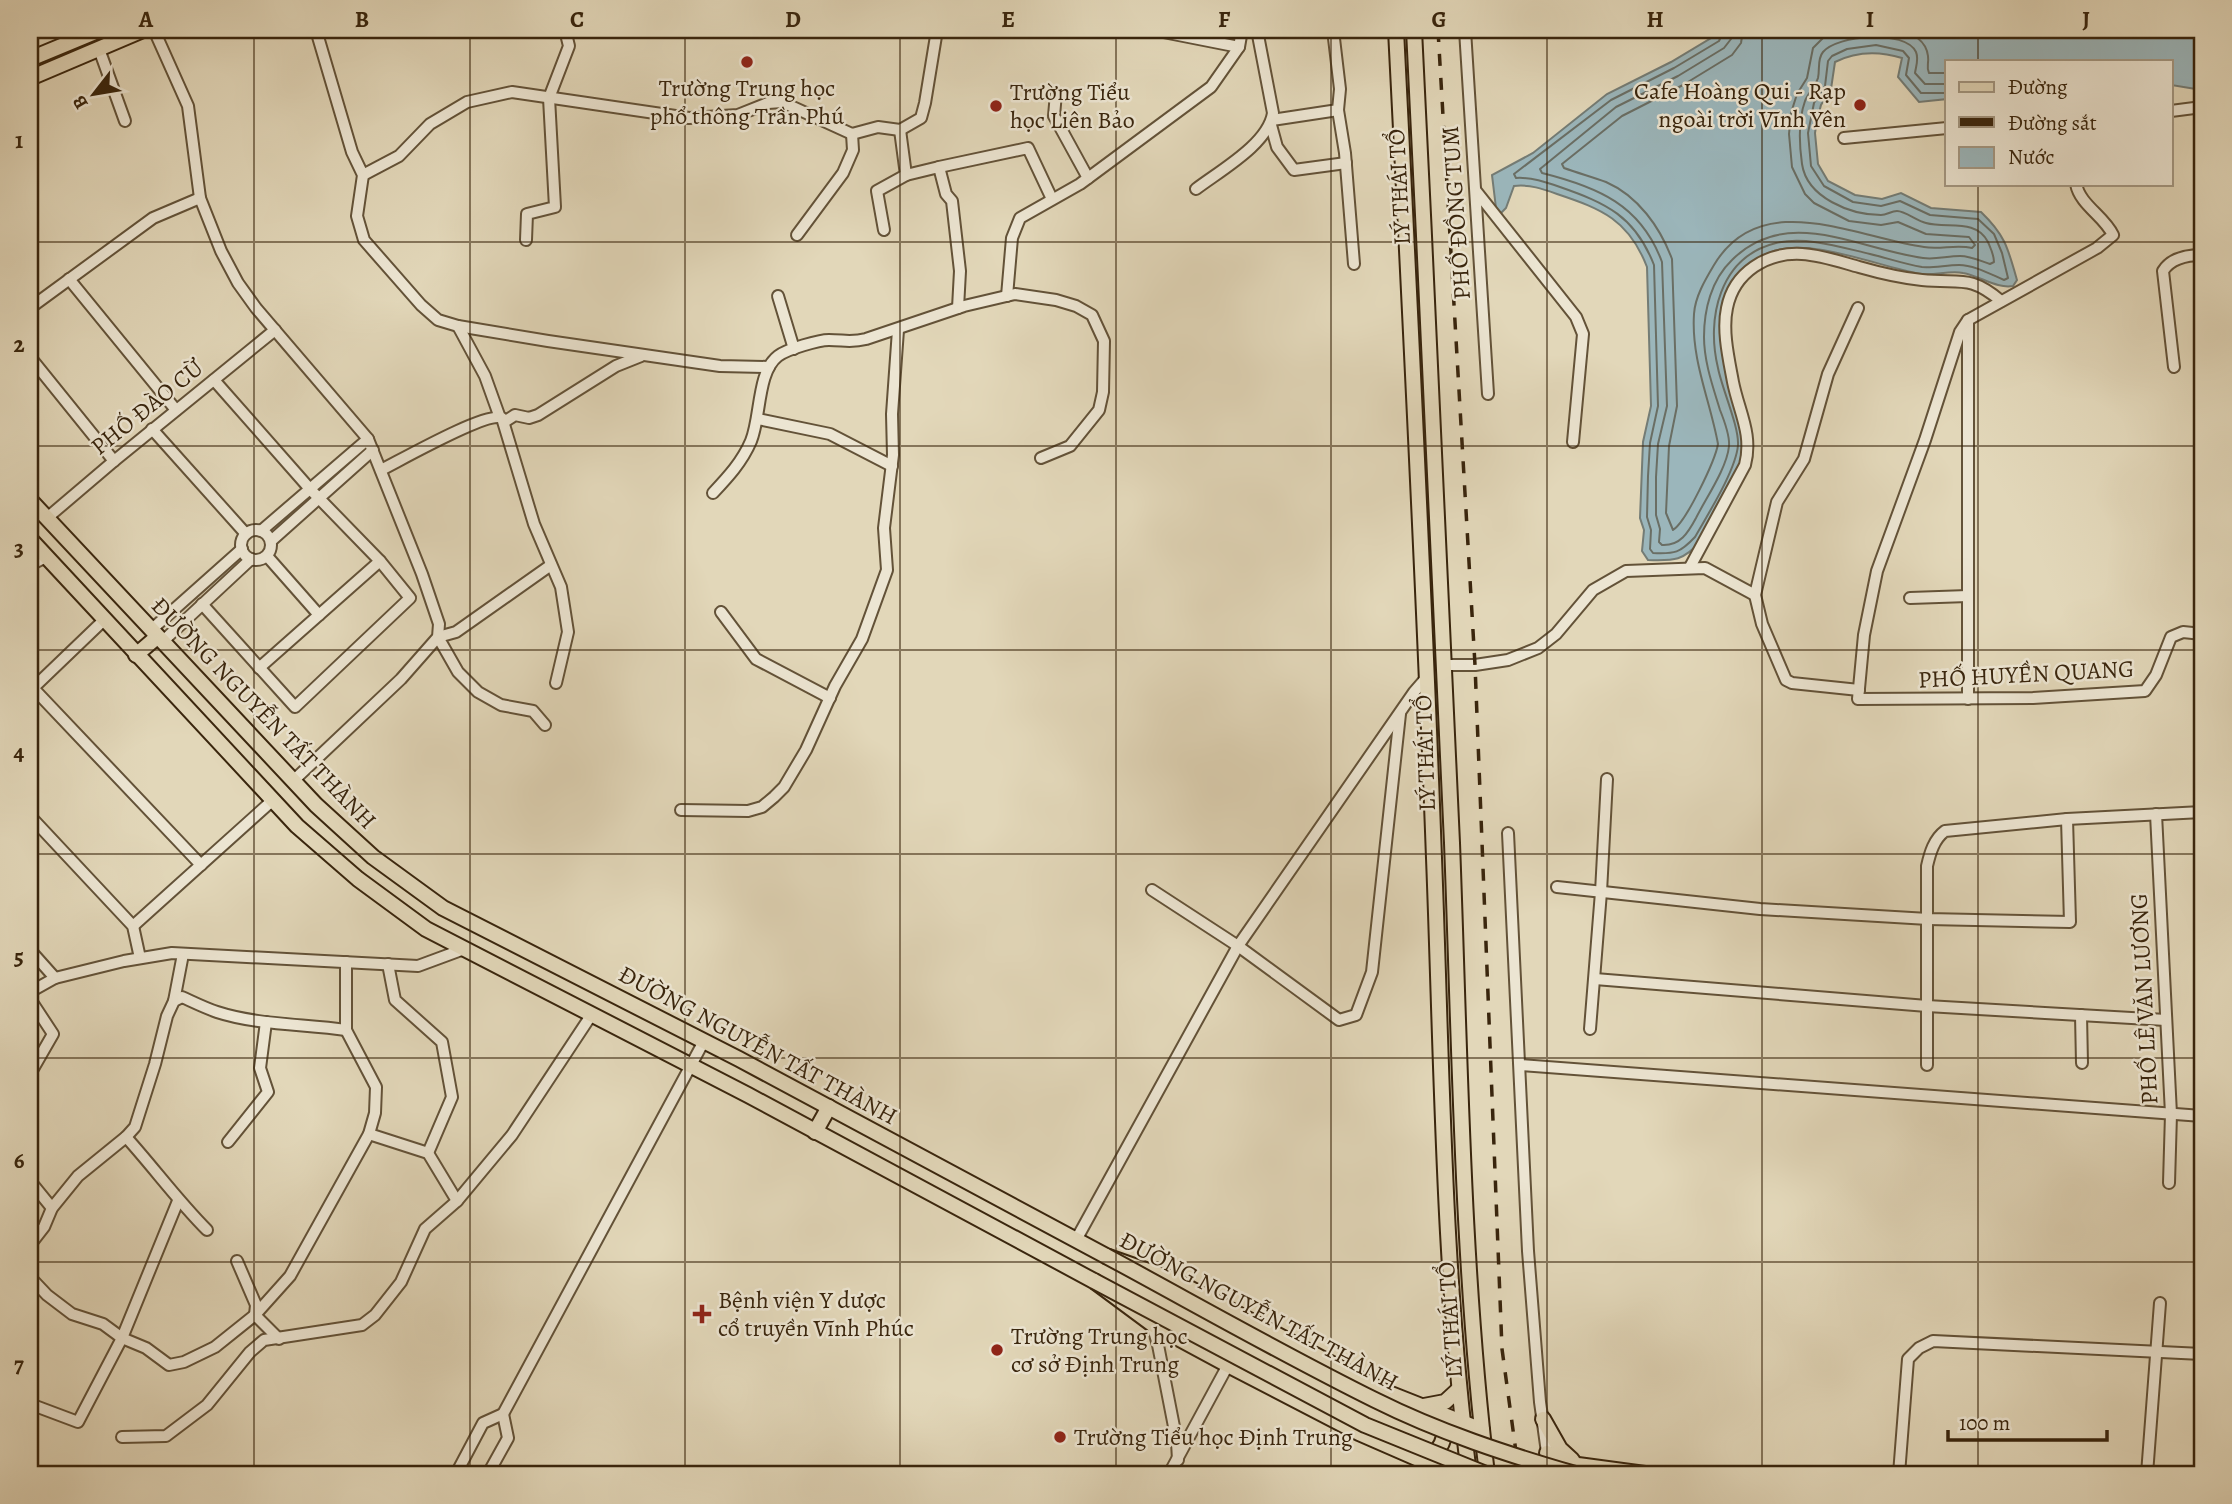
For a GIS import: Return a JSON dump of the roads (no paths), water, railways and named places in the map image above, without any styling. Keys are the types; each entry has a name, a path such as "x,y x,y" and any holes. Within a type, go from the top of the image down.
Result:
{"main road":[{"path":"30,59 100,30"},
{"path":"30,78 144,30"},
{"name":"LÝ THÁI TỔ","path":"1396,30 1424,595 1448,1207 1458,1390 1469,1474"},
{"name":"LÝ THÁI TỔ","path":"1414,30 1452,841 1465,1208 1486,1474"},
{"name":"ĐƯỜNG NGUYỄN TẤT THÀNH","path":"30,499 293,781 373,857 443,908 704,1041 1376,1400 1435,1427 1507,1454 1576,1470"},
{"name":"ĐƯỜNG NGUYỄN TẤT THÀNH","path":"30,539 298,826 358,879 426,929 691,1066 1365,1424 1486,1474"},
{"path":"1424,595 1440,594"},
{"path":"136,654 156,636"},
{"path":"1434,842 1452,841"},
{"path":"464,949 485,931"},
{"path":"815,1132 829,1107"},
{"path":"1106,1256 1174,1280 1381,1390 1482,1430"},
{"path":"1094,1281 1152,1324 1359,1433 1448,1473"},
{"path":"1417,1406 1442,1403 1451,1399 1458,1390"},
{"path":"1421,1461 1435,1453 1441,1445 1445,1432 1441,1415"},
{"path":"1543,1419 1576,1470"},
{"path":"1547,1454 1576,1470 1645,1474"}],"street":[{"path":"154,30 188,106 200,198 221,251 239,283 275,330 368,439 422,573 439,624 438,637 458,672 478,692 501,705 533,711 545,725"},
{"path":"316,30 352,152 363,176 357,216 364,240 421,305 438,320 458,326 720,366 769,367"},
{"path":"526,240 527,214 555,207 549,99 569,46 565,30"},
{"path":"363,176 399,156 430,124 467,102 513,92 689,118 738,115 768,103 782,102 852,134 878,127 900,130 921,118 937,30"},
{"path":"1153,30 1239,47"},
{"path":"1007,296 1012,238 1020,218 1088,178 1211,87 1239,47 1242,30"},
{"path":"1196,189 1252,146 1271,122 1273,113 1257,30"},
{"path":"1333,30 1339,89 1338,110 1346,163 1354,264"},
{"name":"PHỐ ĐỒNG TUM","path":"1465,30 1488,394"},
{"path":"99,49 125,121"},
{"path":"1056,93 1054,116 1088,178"},
{"path":"2172,111 2202,107"},
{"path":"1271,122 1338,110"},
{"path":"1271,122 1277,147 1294,170 1346,163"},
{"path":"1844,138 1945,128"},
{"path":"900,130 906,174"},
{"path":"797,235 843,173 853,150 852,134"},
{"path":"884,230 877,191 906,174 1028,148 1052,199"},
{"path":"939,167 946,194 952,201 960,271 958,308"},
{"path":"1858,695 1864,635 1877,571 1925,440 1959,332 1968,320 2097,248 2113,235 2108,225 2077,191 2076,186"},
{"path":"1475,191 1576,317 1583,334 1573,442"},
{"path":"30,309 153,218 200,198"},
{"path":"1690,567 1745,465 1748,454 1747,427 1734,386 1726,327 1727,309 1732,294 1748,270 1772,257 1804,254 1901,278 1968,281 1979,285 2001,301"},
{"path":"2174,367 2163,271 2167,264 2174,260 2202,255"},
{"path":"69,279 176,410"},
{"path":"713,493 738,465 750,443 758,419 763,383 769,367 779,355 827,340 850,343 898,330 958,308 1007,296 1030,295 1076,306 1092,315 1104,341 1103,392 1099,411 1070,446 1041,458"},
{"path":"778,296 794,349"},
{"path":"1444,665 1475,665 1508,660 1538,648 1556,634 1593,590 1626,571 1705,568 1755,595 1777,502 1804,459 1828,374 1858,308"},
{"path":"1968,320 1968,699"},
{"path":"458,326 485,376 534,524 561,587 568,632 556,683"},
{"name":"PHỐ ĐÀO CỪ","path":"47,518 275,330"},
{"path":"681,810 731,812 762,807 784,787 806,750 862,639 875,610 887,570 884,528 891,466 898,330"},
{"path":"381,470 467,426 514,415 529,418 538,415 616,366 644,355"},
{"path":"30,357 114,461"},
{"path":"202,604 295,707 410,598 380,561 310,489 214,380"},
{"path":"758,419 830,434 891,466"},
{"path":"152,429 246,534"},
{"path":"261,531 368,439"},
{"path":"271,541 373,450"},
{"path":"251,531 261,531 269,536 272,548 267,556 259,560 251,559 242,549 242,539 251,531"},
{"path":"156,636 242,549"},
{"path":"267,556 319,615"},
{"path":"30,565 46,557"},
{"path":"156,636 202,604 251,559"},
{"path":"259,668 380,561"},
{"path":"293,781 401,679 438,637 456,632 551,565"},
{"name":"PHỐ HUYỀN QUANG","path":"1755,595 1762,624 1786,680 1858,695 1968,699 2145,691 2156,675 2171,637 2183,632 2202,634"},
{"path":"1910,598 1968,596"},
{"path":"721,612 756,659 830,698"},
{"path":"104,620 32,690 201,865"},
{"path":"1076,1240 1237,946 1427,677"},
{"path":"1152,890 1237,946 1339,1020 1356,1015 1372,972 1400,712"},
{"path":"1590,1029 1607,779"},
{"path":"133,926 273,800"},
{"path":"1927,1065 1927,866 1930,853 1941,834 1945,831 2067,819 2202,812"},
{"name":"PHỐ LÊ VĂN LƯƠNG","path":"2156,814 2171,1114 2169,1183"},
{"path":"30,816 133,926 140,958"},
{"path":"1557,887 1760,909 1928,919 2070,922 2067,819"},
{"path":"1508,832 1528,1251 1550,1474"},
{"path":"30,992 55,978 172,953 418,965 464,949"},
{"path":"30,950 55,978"},
{"path":"30,1245 44,1227 52,1208 78,1176 126,1138 135,1127 155,1064 166,1016 174,1001 183,954"},
{"path":"30,1278 72,1314 103,1324 122,1338 146,1348 169,1365 202,1355 256,1315 290,1276 369,1134 375,1114 376,1087 346,1030 345,962"},
{"path":"388,964 395,1000 442,1042 452,1097 428,1153"},
{"path":"1595,979 1927,1006 2166,1020"},
{"path":"174,1001 182,997 218,1013 266,1022 346,1030"},
{"path":"30,999 53,1034 30,1074"},
{"path":"122,1437 166,1436 207,1405 250,1352 264,1340 362,1325 375,1315 401,1282 425,1229 457,1201 512,1135 592,1014"},
{"path":"2081,1016 2082,1063"},
{"path":"228,1142 268,1092 260,1068 266,1022"},
{"path":"456,1474 483,1423 503,1414 704,1041"},
{"path":"1520,1065 2202,1116"},
{"path":"369,1134 428,1153 457,1201"},
{"path":"126,1138 206,1230"},
{"path":"30,1181 52,1208"},
{"path":"30,1404 78,1422 122,1338 178,1201"},
{"path":"237,1261 256,1305 256,1315 279,1339"},
{"path":"2147,1474 2160,1303"},
{"path":"1152,1324 1177,1441 1178,1460"},
{"path":"1899,1474 1908,1359 1919,1348 1933,1341 2202,1354"},
{"path":"1170,1474 1228,1365"},
{"path":"488,1474 508,1438 503,1414"}],"water":[{"path":"1718,30 2202,30 2202,90 2172,85 2172,60 1945,60 1945,99 1919,102 1898,77 1902,58 1868,53 1835,62 1831,89 1821,105 1815,133 1818,164 1828,181 1855,195 1882,199 1901,193 1931,208 1981,212 2005,243 2017,280 2013,286 2007,286 1963,273 1921,274 1808,248 1774,251 1751,263 1738,278 1726,300 1721,331 1724,363 1745,439 1740,465 1702,540 1684,556 1648,560 1642,551 1644,530 1640,518 1643,442 1651,406 1647,267 1632,238 1622,227 1612,218 1588,205 1536,187 1514,186 1506,208 1501,213 1496,208 1492,175 1533,153 1607,94 1671,62 1716,35"}],"railway":[{"path":"1438,30 1475,665 1502,1349 1519,1474"}],"place":[{"name":"Trường Trung học phổ thông Trần Phú","path":"747,62"},
{"name":"Cafe Hoàng Qui - Rạp ngoài trời Vĩnh Yên","path":"1860,105"},
{"name":"Trường Tiểu học Liên Bảo","path":"996,106"},
{"name":"Bệnh viện Y dược cổ truyền Vĩnh Phúc","path":"702,1314"},
{"name":"Trường Trung học cơ sở Định Trung","path":"997,1350"},
{"name":"Trường Tiểu học Định Trung","path":"1060,1437"}]}
